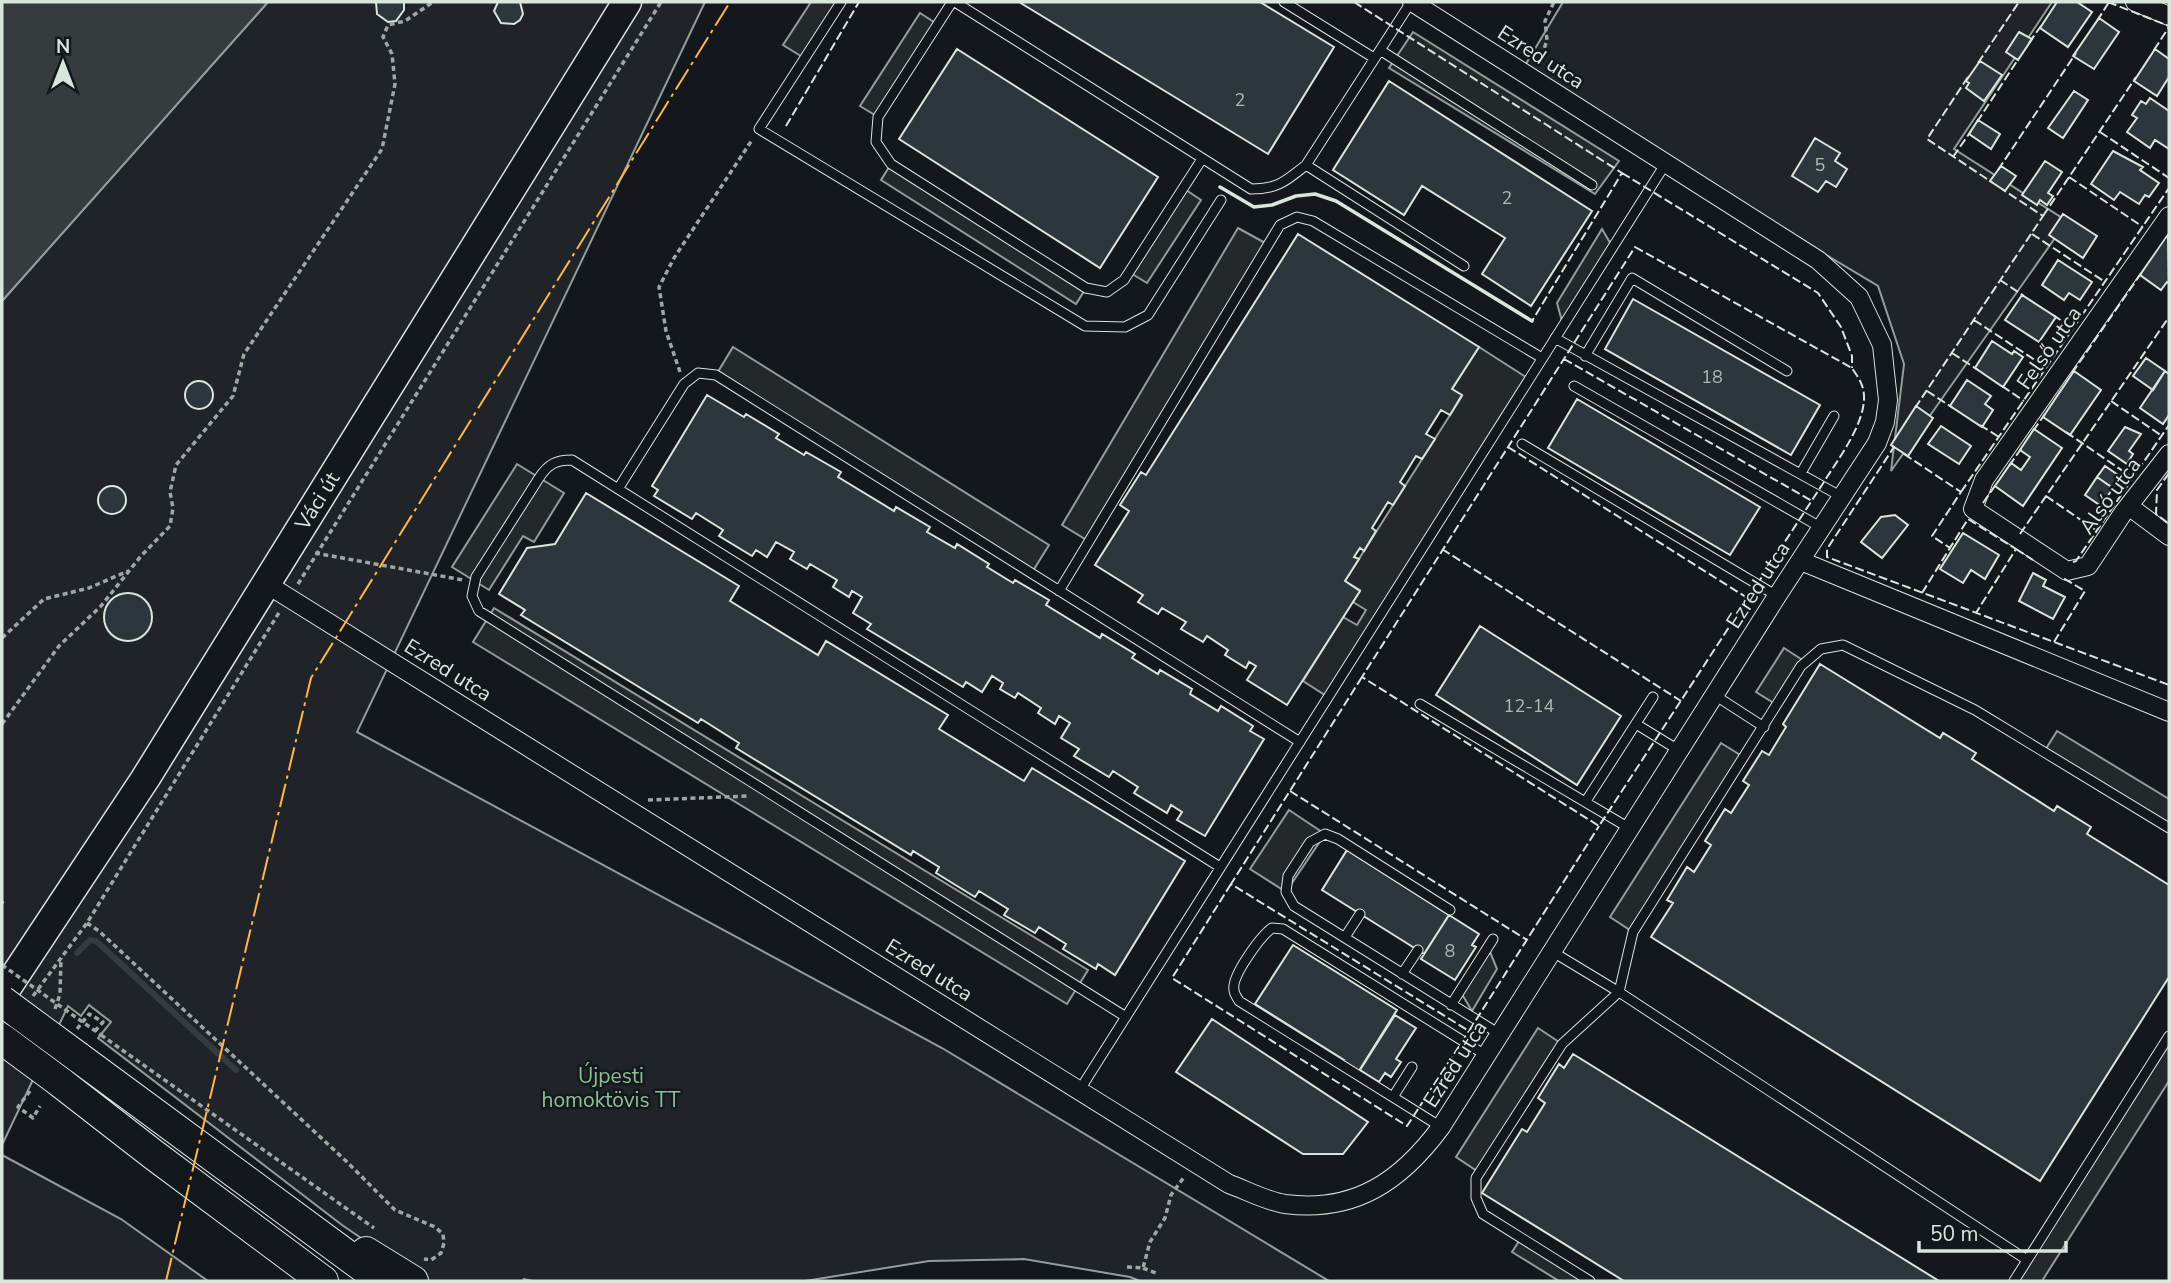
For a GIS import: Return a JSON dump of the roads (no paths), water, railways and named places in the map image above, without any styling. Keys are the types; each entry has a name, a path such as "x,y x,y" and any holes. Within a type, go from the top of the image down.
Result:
{"highway":[{"path":"2,1001 382,1281"},
{"path":"2,1039 153,1156 323,1281"},
{"path":"317,1233 415,1270"}],"main road":[{"name":"Váci út","path":"2,995 145,779 286,586 627,2"}],"street":[{"name":"Ezred utca","path":"286,586 1229,1184 1282,1204 1320,1206 1363,1196 1392,1180 1427,1146 1441,1128 1629,828 1877,443 1885,422 1888,400 1882,345 1858,297 1818,260 1411,2"},
{"path":"2135,2 2169,16"},
{"name":"Felső utca","path":"2088,566 2067,571 1973,509 1984,481 2169,216"},
{"name":"Alsó utca","path":"2088,566 2123,513 2169,454"},
{"path":"2130,507 2169,536"},
{"path":"1801,561 2169,712"}],"lane":[{"path":"841,2 759,130 1085,326 1125,327 1148,314 1221,201"},
{"path":"1202,159 1124,280 1107,292 1086,288 891,164 876,142 878,117 953,2 1251,189 1267,189 1282,184 1306,165 1411,2"},
{"path":"1284,2 1377,54 1592,185"},
{"path":"1079,1091 1666,163"},
{"path":"1306,165 1464,266"},
{"path":"1059,591 1280,225 1297,217 1312,221 1542,358"},
{"path":"1585,356 1632,278 1787,371"},
{"path":"1555,338 1842,497"},
{"path":"618,489 684,384 698,373 716,375 1300,742"},
{"path":"1574,386 1822,528"},
{"path":"1801,473 1834,416"},
{"path":"1522,444 1777,596"},
{"path":"1126,1017 479,611 472,596 475,582 545,468 558,460 572,460 1220,867"},
{"path":"1590,1281 1483,1213 1476,1198 1476,1178 1562,1044 1619,992 1633,932 1801,666 1821,649 1843,645 1975,710 2169,828"},
{"path":"1586,801 1653,696"},
{"path":"1716,696 1764,727"},
{"path":"1420,704 1629,828"},
{"path":"1636,724 1680,751"},
{"path":"1450,910 1338,839 1325,834 1310,842 1288,876 1286,892 1294,906 1501,1035"},
{"path":"1345,937 1360,914"},
{"path":"1441,1128 1239,1001 1234,990 1235,979 1263,934 1272,928 1283,929 1487,1056"},
{"path":"1451,1005 1493,939"},
{"path":"1402,974 1418,950"},
{"path":"1553,952 1619,992 2027,1260"},
{"path":"2014,1281 2169,1036"},
{"path":"1393,1097 1412,1068"}],"waterway":[{"path":"77,953 90,940 96,941 236,1070"}],"park label":[{"name":"Újpesti homoktövis TT","path":"611,1088"}]}
